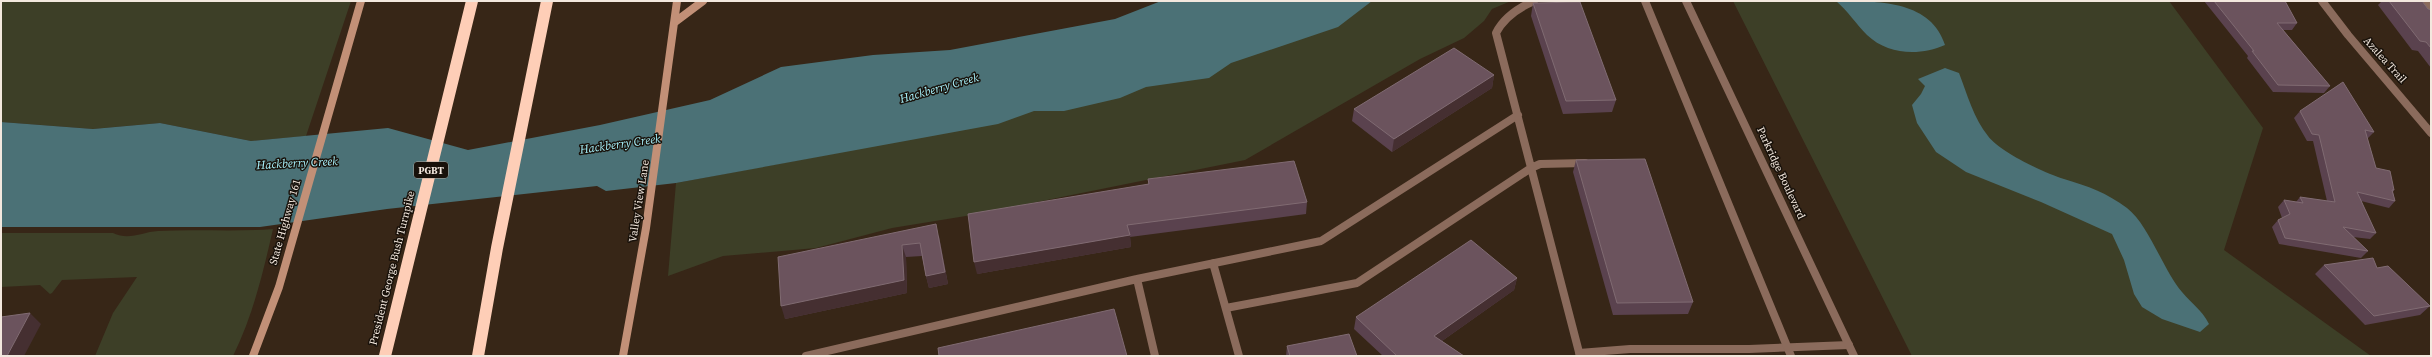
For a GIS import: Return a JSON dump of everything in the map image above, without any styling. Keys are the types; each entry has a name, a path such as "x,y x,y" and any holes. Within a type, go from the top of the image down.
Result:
{"highway":[{"name":"President George Bush Turnpike","path":"385,356 472,1"},
{"path":"478,356 497,248 547,1"}],"main road":[{"name":"State Highway 161","path":"252,356 279,286 361,1"},
{"name":"Valley View Lane","path":"623,356 646,228 669,69 677,1"},
{"path":"675,22 703,1"}],"street":[{"path":"1534,1 1502,21 1496,33 1579,355 1630,349 1680,353 1789,352 1849,345"},
{"path":"1645,1 1789,352"},
{"name":"Parkridge Boulevard","path":"1686,1 1854,356"},
{"name":"Azalea Trail","path":"2322,1 2351,40 2407,102 2431,133"},
{"path":"2419,1 2431,6"},
{"path":"806,356 1213,263 1321,241 1518,115"},
{"path":"1226,308 1357,283 1532,168 1540,164 1594,162"},
{"path":"1213,263 1239,356"},
{"path":"1137,280 1155,356"}],"green space":[{"path":"1,1 351,1 306,136 251,141 160,123 93,129 1,122"},
{"path":"1327,1 1511,1 1492,9 1484,21 1464,38 1420,59 1245,160 978,214 892,228 816,248 723,256 668,276 676,183 842,152"},
{"path":"1733,1 2169,1 2263,128 2224,250 2371,356 1912,356"},
{"path":"273,229 252,309 233,356 95,356 113,313 137,277 62,280 50,294 40,285 1,287 1,233 113,233 130,236 158,231"}],"water":[{"name":"Hackberry Creek","path":"1161,1 1372,1 1338,27 1231,63 1209,78 1146,87 1120,98 1064,111 1034,111 998,124 676,183 606,191 597,186 387,209 260,227 1,227 1,122 93,129 160,123 251,141 388,128 468,150 600,125 710,100 781,67 873,55 950,50 1115,19"},
{"path":"1836,1 1885,3 1901,6 1915,11 1928,19 1938,30 1945,45 1935,49 1915,52 1904,52 1885,47 1875,42 1867,35"},
{"path":"1945,68 1959,73 1971,106 1979,122 1988,136 2002,149 2045,172 2105,194 2127,208 2142,225 2175,283 2203,314 2209,324 2200,332 2162,319 2142,307 2134,294 2124,260 2112,234 2041,202 1966,172 1936,152 1917,123 1912,105 1921,94 1925,86 1918,79"}],"building":[{"path":"2214,1 2285,1 2297,23 2277,23 2330,86 2278,85 2252,51 2254,51"},
{"path":"2389,1 2422,1 2428,9 2431,10 2431,48 2426,42 2420,41"},
{"path":"1580,2 1616,100 1566,101 1533,3"},
{"path":"1454,48 1494,75 1394,139 1354,109"},
{"path":"2343,82 2374,132 2365,130 2376,168 2390,171 2394,190 2392,190 2395,201 2357,192 2376,233 2343,227 2368,251 2285,238 2278,220 2290,214 2284,200 2303,203 2300,197 2335,202 2319,135 2312,134 2300,111"},
{"path":"1645,159 1693,302 1617,303 1576,160"},
{"path":"1294,161 1307,202 1127,225 1130,235 974,262 968,214 1149,184 1148,179"},
{"path":"936,224 945,272 926,276 920,243 902,245 904,280 781,306 778,257"},
{"path":"1471,240 1517,278 1434,336 1464,356 1397,356 1356,317"},
{"path":"2373,258 2377,268 2388,266 2430,306 2374,316 2324,265"},
{"path":"1114,309 1127,356 939,356 938,348"},
{"path":"30,313 7,356 1,356 1,317"},
{"path":"1349,334 1357,356 1290,356 1287,346"}]}
